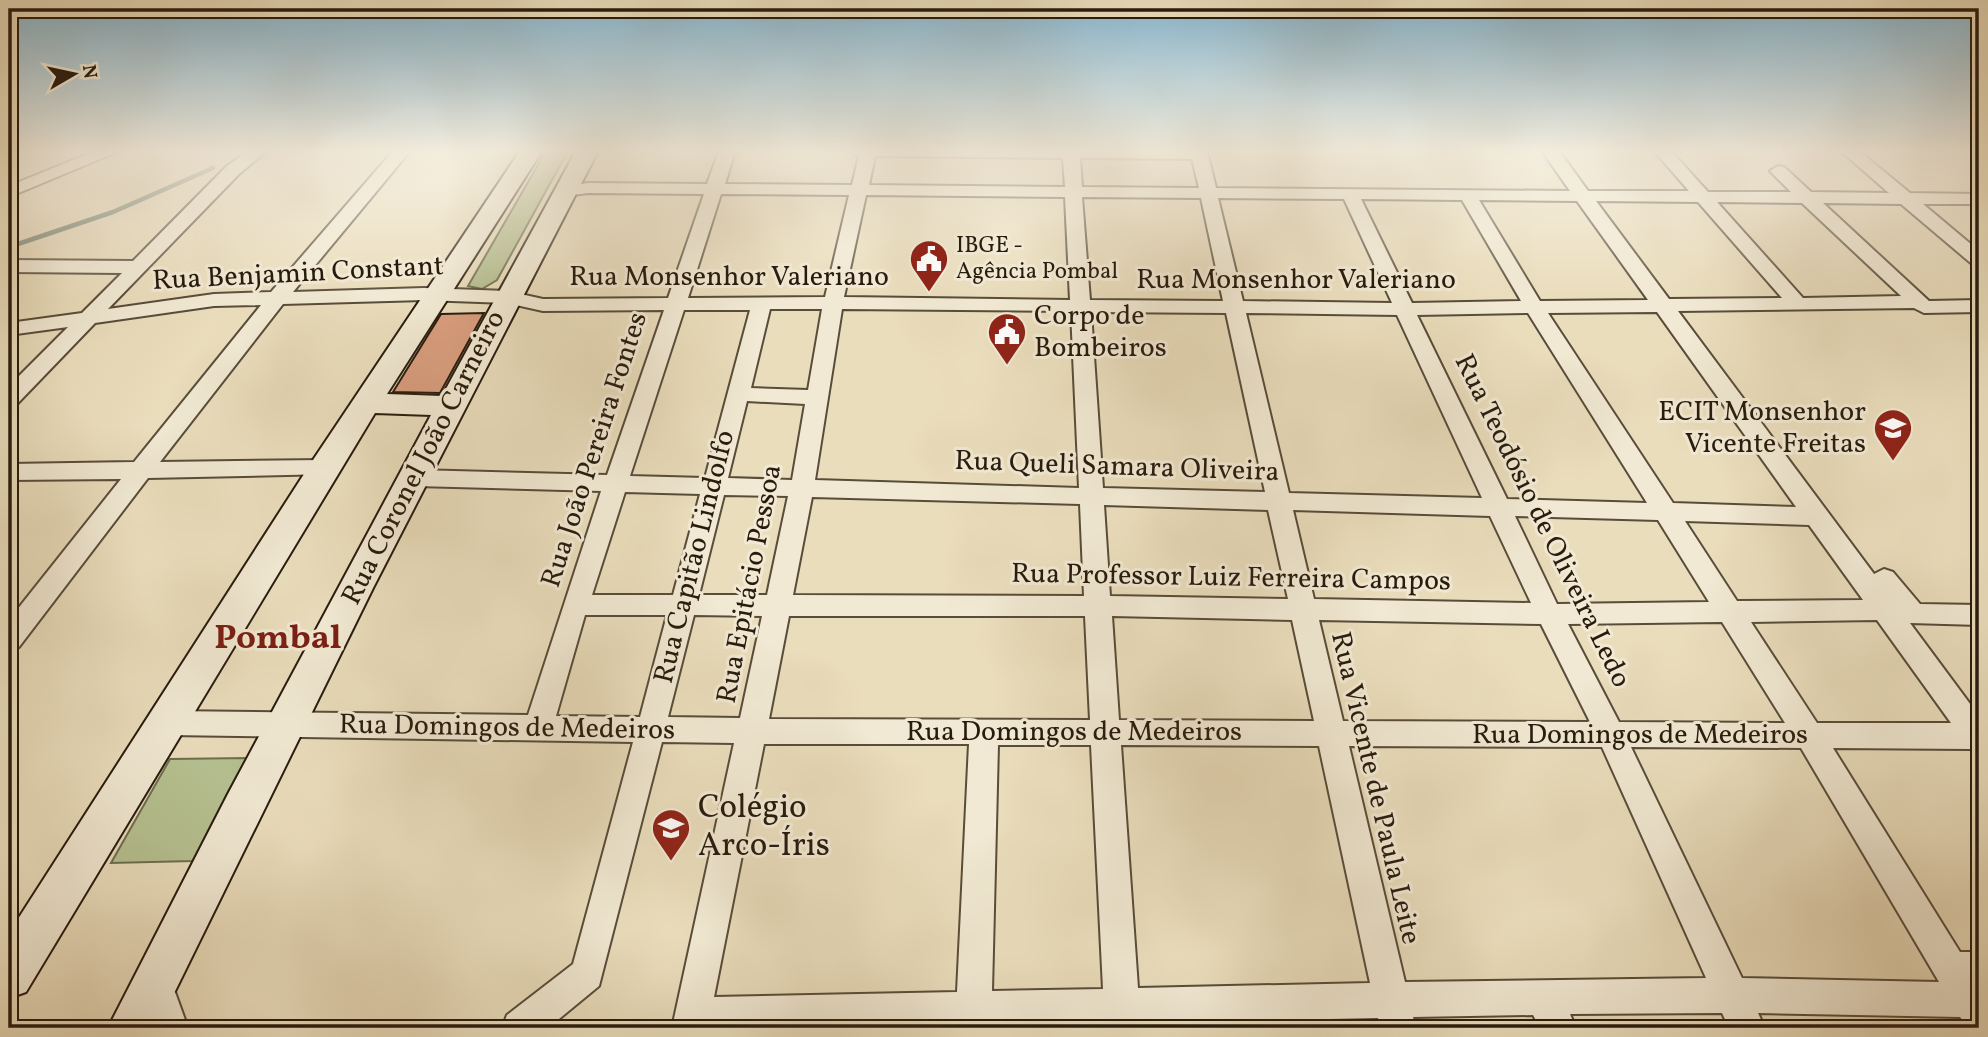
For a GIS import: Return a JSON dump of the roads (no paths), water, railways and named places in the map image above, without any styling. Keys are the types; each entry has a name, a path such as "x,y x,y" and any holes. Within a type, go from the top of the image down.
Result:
{"main road":[{"path":"9,975 324,468 499,199"},
{"name":"Rua Coronel João Carneiro","path":"132,1028 284,726 560,199"},
{"path":"367,403 453,406"}],"street":[{"path":"9,398 204,199"},
{"path":"9,639 270,304 347,199"},
{"path":"270,304 360,199"},
{"name":"Rua João Pereira Fontes","path":"538,729 575,605 712,199"},
{"name":"Rua Epitácio Pessoa","path":"692,1022 802,489 833,303 858,199"},
{"path":"1073,199 1123,1016"},
{"name":"Rua Vicente de Paula Leite","path":"1210,199 1395,1015"},
{"name":"Rua Teodósio de Oliveira Ledo","path":"1353,199 1549,614 1611,735 1747,1028"},
{"path":"1469,199 1534,307 1972,991"},
{"path":"1583,199 1665,307 1978,737"},
{"path":"1704,199 1799,305"},
{"path":"1798,199 1896,303"},
{"path":"1799,199 1921,305"},
{"path":"1905,199 1979,260"},
{"path":"9,266 137,267"},
{"name":"Rua Benjamin Constant","path":"9,328 192,302 270,304 437,294 507,297"},
{"name":"Rua Monsenhor Valeriano","path":"507,297 543,305 833,303 1233,309 1896,303 1979,306"},
{"name":"Rua Capitão Lindolfo","path":"520,1028 587,974 652,730 712,486 762,303"},
{"path":"737,394 817,397"},
{"path":"9,472 324,468"},
{"name":"Rua Queli Samara Oliveira","path":"416,478 1816,516"},
{"path":"1884,579 1913,614 1979,615"},
{"name":"Rua Professor Luiz Ferreira Campos","path":"575,605 1100,606 1303,612 1549,614 1886,610"},
{"name":"Rua Domingos de Medeiros","path":"168,723 753,731 1107,730 1332,734 1978,737"},
{"path":"973,1019 984,732"},
{"path":"155,982 170,1028"},
{"path":"692,1022 1550,1013 1732,995 1972,991"}],"waterway":[{"path":"9,247 113,212 142,199"}],"place":[{"name":"IBGE - Agência Pombal","path":"929,293"},
{"name":"Corpo de Bombeiros","path":"1007,366"},
{"name":"ECIT Monsenhor Vicente Freitas","path":"1893,462"},
{"name":"Colégio Arco-Íris","path":"671,862"}],"district":[{"name":"Pombal","path":"278,639"}]}
